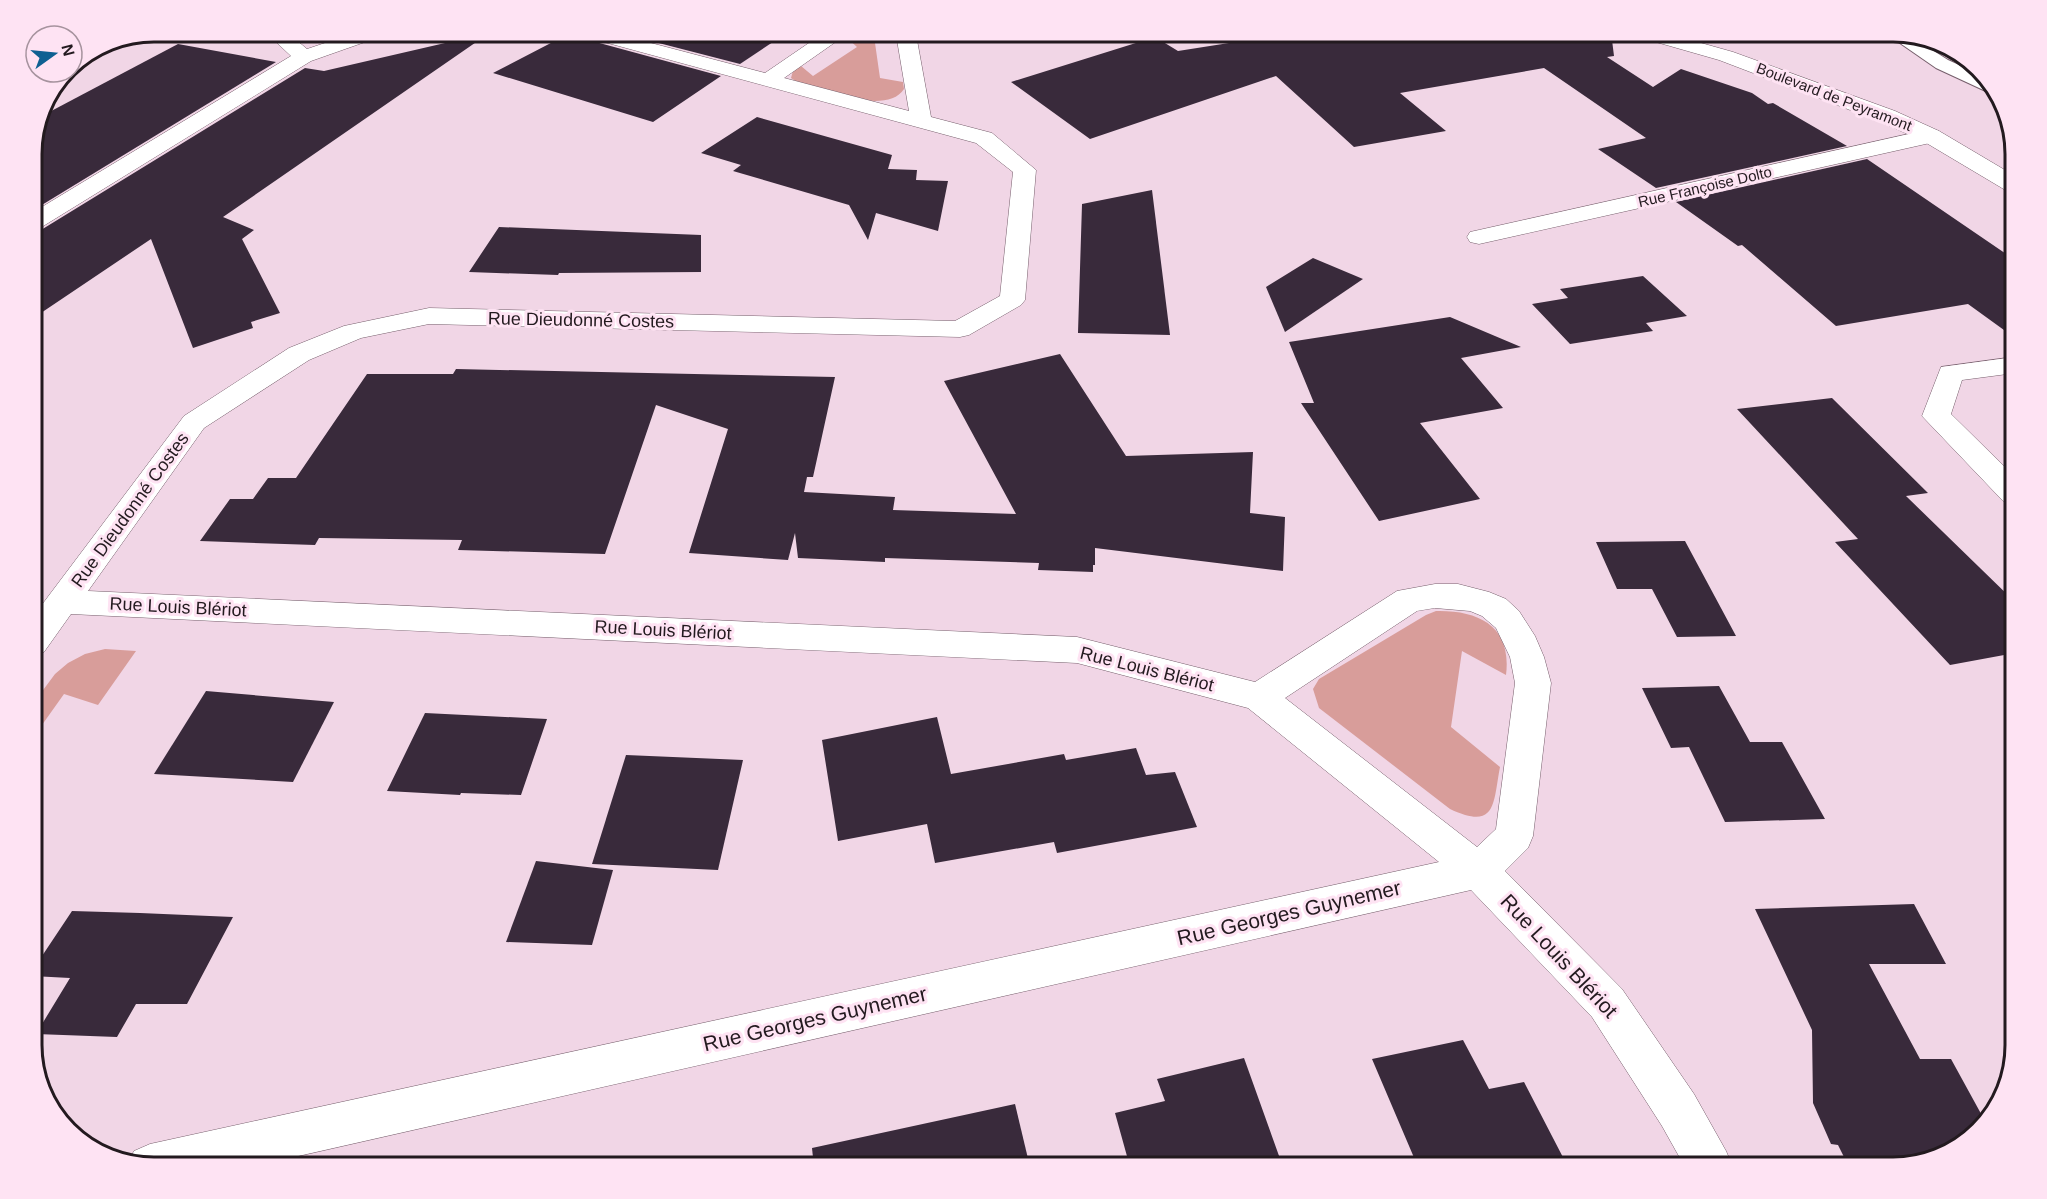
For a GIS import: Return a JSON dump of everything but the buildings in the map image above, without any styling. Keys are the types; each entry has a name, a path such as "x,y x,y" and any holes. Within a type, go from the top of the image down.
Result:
{"street":[{"path":"286,42 304,57"},
{"path":"42,217 304,57 347,42"},
{"name":"Rue Dieudonné Costes","path":"42,630 194,422 299,354 353,332 429,316 960,329 1012,300 1025,170 984,138 626,42"},
{"path":"768,80 823,42"},
{"path":"907,42 921,121"},
{"name":"Boulevard de Peyramont","path":"1677,42 1726,56 1887,116 1931,136 2005,180"},
{"name":"Rue Françoise Dolto","path":"1479,237 1931,136"},
{"path":"2005,366 1951,373 1936,416 2005,485"},
{"path":"1259,697 1409,600 1455,595 1484,602 1508,618 1522,637 1529,658 1533,683 1514,836 1479,871"},
{"name":"Rue Louis Blériot","path":"63,602 1077,650 1259,697 1479,871 1607,1003 1678,1110 1704,1157"},
{"name":"Rue Georges Guynemer","path":"195,1157 1479,871"}],"lane":[{"path":"1910,43 1942,64 1977,80"}],"shaded area":[{"path":"852,42 875,42 880,78 903,82 904,89 896,97 870,101 854,99 798,83 791,78 793,71 801,66 813,76 857,47"},
{"path":"1436,611 1466,614 1490,625 1498,633 1507,658 1506,675 1462,651 1451,727 1500,767 1490,810 1485,815 1477,817 1450,809 1319,708 1313,689 1319,679"},
{"path":"105,649 136,651 98,705 64,694 42,725 42,692 55,674 68,663 85,654"}]}
